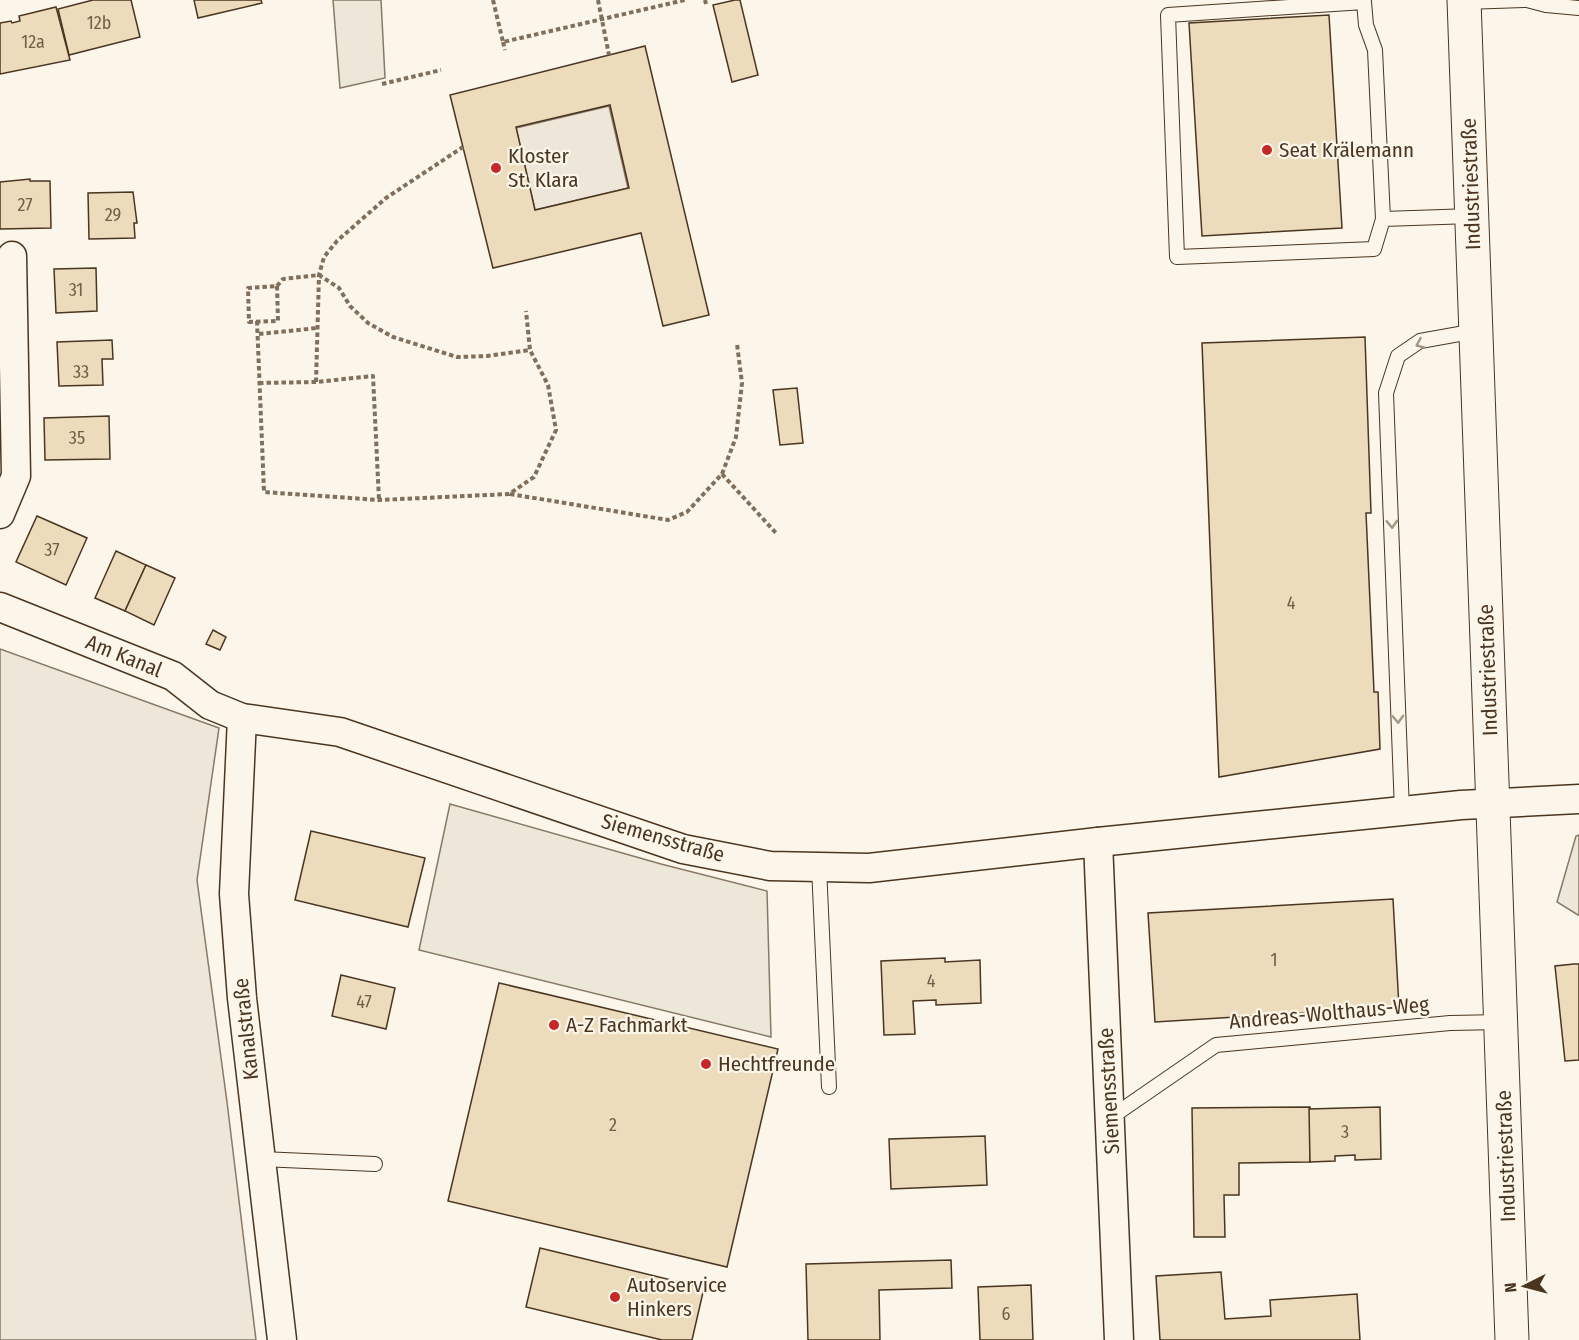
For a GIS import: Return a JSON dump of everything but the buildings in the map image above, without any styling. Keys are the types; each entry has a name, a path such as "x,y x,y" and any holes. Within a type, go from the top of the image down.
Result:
{"street":[{"name":"Industriestraße","path":"1464,1 1512,1340"},
{"path":"0,514 16,476 12,256"},
{"name":"Am Kanal","path":"0,607 172,676 210,705 242,718"},
{"name":"Siemensstraße","path":"242,718 340,732 683,849 770,866 869,868 1402,811 1493,803 1579,799"},
{"name":"Kanalstraße","path":"242,718 234,894 242,998 282,1340"},
{"name":"Siemensstraße","path":"1098,842 1119,1340"}],"lane":[{"path":"1464,1 1526,0 1579,8"},
{"path":"1364,2 1366,25 1375,50 1383,219 1374,249 1177,257 1168,15 1364,2"},
{"path":"1383,219 1472,216"},
{"path":"1402,811 1386,393 1398,356 1405,351 1420,341 1476,331"},
{"path":"819,867 829,1087"},
{"name":"Andreas-Wolthaus-Weg","path":"1110,1118 1216,1045 1450,1023 1502,1022"},
{"path":"261,1159 375,1164"}],"path":[{"path":"493,0 505,50"},
{"path":"598,0 609,55"},
{"path":"503,42 685,0"},
{"path":"382,84 441,70"},
{"path":"316,382 319,275 324,258 337,241 386,198 463,147"},
{"path":"277,286 278,321 249,322 248,288 277,286 284,279 319,275 339,288 350,306 368,323 393,337 457,357 487,356 530,350"},
{"path":"509,494 534,477 556,430 548,385 530,350 526,311"},
{"path":"257,321 264,492 380,500 509,494 668,520 687,512 722,474 736,436 742,383 737,344"},
{"path":"259,334 317,328"},
{"path":"259,383 316,382 373,376 380,500"},
{"path":"722,474 776,533"}],"shaded area":[{"path":"333,0 381,0 385,78 340,88"},
{"path":"609,106 628,188 535,210 516,128"},
{"path":"0,649 219,728 197,880 256,1340 0,1340"},
{"path":"450,804 661,864 767,891 771,1037 419,950"},
{"path":"1579,835 1578,915 1557,902 1576,836"}],"place":[{"name":"Seat Krälemann","path":"1267,150"},
{"name":"Kloster St. Klara","path":"496,168"},
{"name":"A-Z Fachmarkt","path":"554,1025"},
{"name":"Hechtfreunde","path":"706,1064"},
{"name":"Autoservice Hinkers","path":"615,1297"}]}
